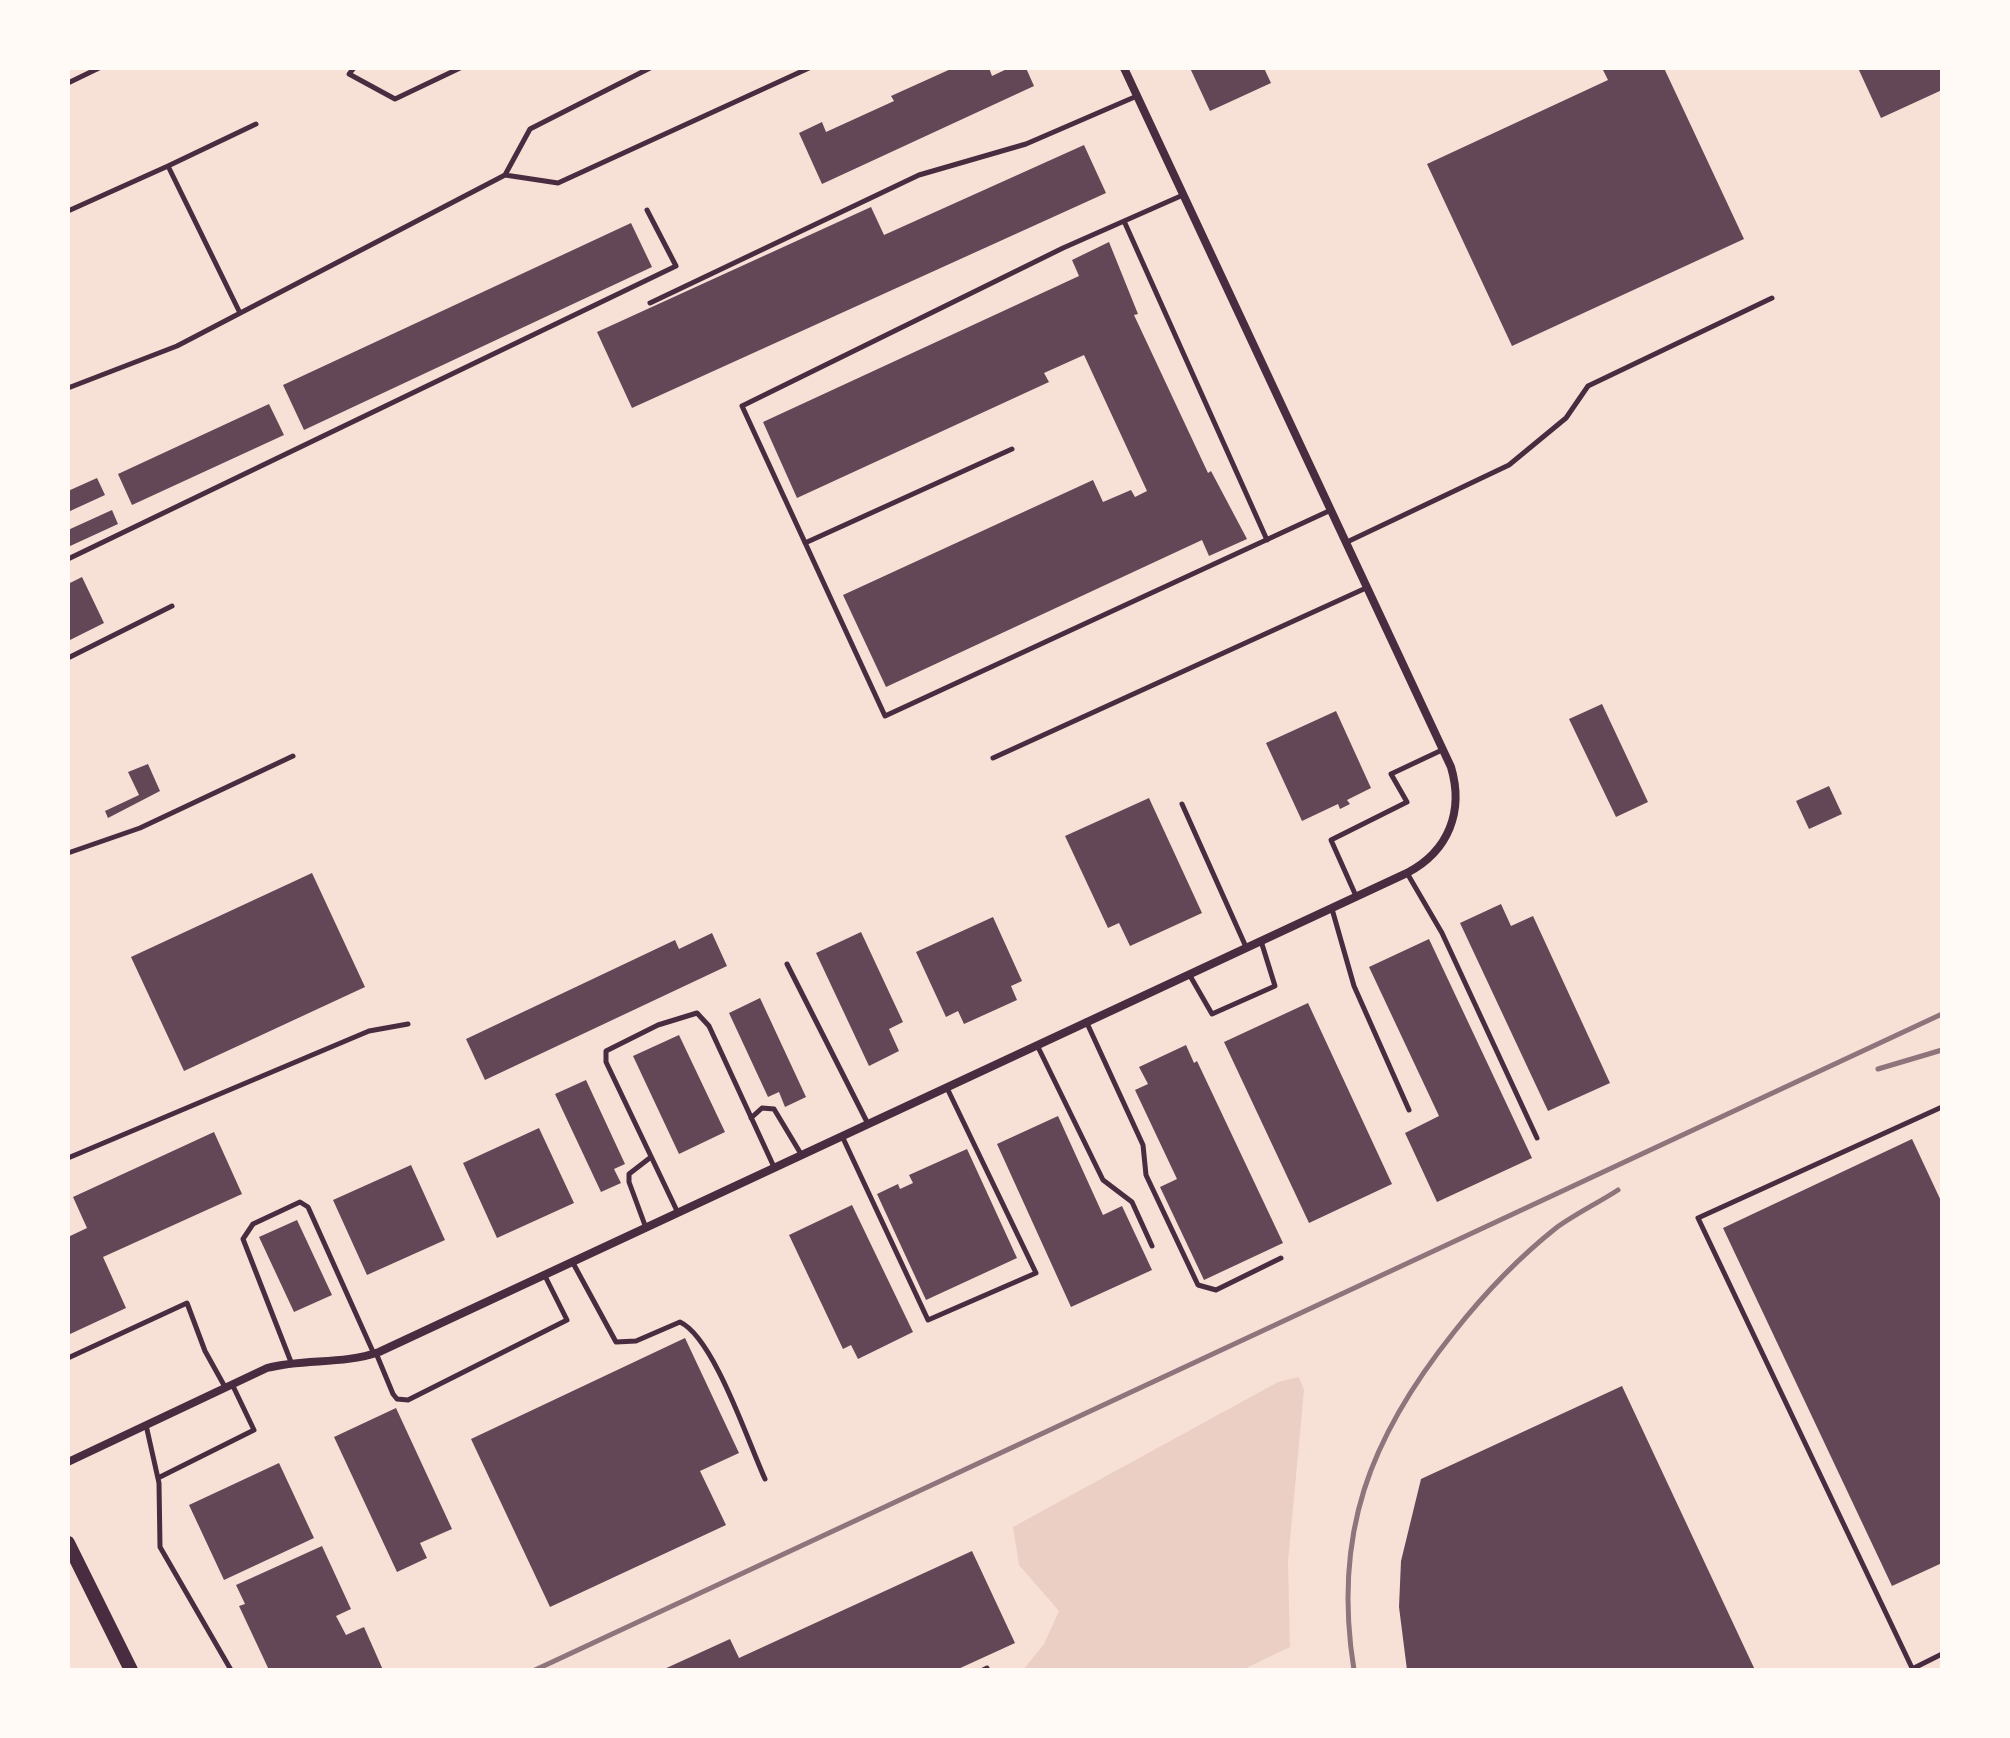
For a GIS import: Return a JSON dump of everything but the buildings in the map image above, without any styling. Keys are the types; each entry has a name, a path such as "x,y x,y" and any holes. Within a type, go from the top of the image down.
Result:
{"main road":[{"path":"68,1543 131,1670"}],"street":[{"path":"68,1462 267,1368 291,1362 350,1360 375,1353 1356,897 1430,859 1453,824 1456,783 1443,749 1124,68"}],"lane":[{"path":"68,83 99,68"},
{"path":"354,68 349,74 395,99 460,68"},
{"path":"68,388 177,346 505,175 530,129 650,68"},
{"path":"505,175 558,183 809,68"},
{"path":"650,303 919,175 1026,144 1137,96"},
{"path":"68,211 256,124"},
{"path":"168,166 240,313"},
{"path":"1183,195 742,406 885,716 1331,510"},
{"path":"68,559 676,266 647,210"},
{"path":"1124,221 1267,540"},
{"path":"1346,543 1509,465 1566,418 1588,386 1772,298"},
{"path":"805,543 1012,449"},
{"path":"993,758 1367,587"},
{"path":"68,658 172,606"},
{"path":"1356,897 1331,840 1407,802 1391,774 1443,749"},
{"path":"68,853 140,828 293,756"},
{"path":"1182,804 1246,947"},
{"path":"1407,873 1442,933 1537,1138"},
{"path":"1332,908 1354,986 1409,1110"},
{"path":"1188,973 1212,1014 1275,986 1261,940"},
{"path":"787,964 868,1124"},
{"path":"678,1213 606,1062 606,1051 658,1025 697,1013 709,1026 774,1168"},
{"path":"1086,1020 1143,1145 1146,1175 1198,1285 1216,1290 1281,1258"},
{"path":"68,1158 369,1031 408,1024"},
{"path":"1037,1044 1103,1180 1132,1202 1152,1246"},
{"path":"842,1136 928,1320 1036,1273 947,1088"},
{"path":"1942,1107 1698,1218 1913,1669 1942,1654"},
{"path":"751,1118 762,1108 774,1109 802,1155"},
{"path":"646,1228 629,1182 629,1174 651,1157"},
{"path":"291,1362 243,1239 253,1224 300,1202 308,1207 397,1399 408,1400 567,1320 544,1275"},
{"path":"572,1262 616,1342 636,1341 680,1322 692,1328 708,1349 765,1479"},
{"path":"68,1358 187,1303 205,1351 254,1430 158,1478"},
{"path":"146,1424 158,1478 160,1547 231,1670"}],"shaded area":[{"path":"1299,1377 1304,1390 1288,1562 1290,1647 1242,1670 1023,1670 1044,1644 1059,1611 1019,1565 1013,1527 1278,1382"}],"railway":[{"path":"535,1670 1942,1014"},
{"path":"1878,1069 1942,1050"},
{"path":"1354,1670 1349,1621 1349,1575 1354,1531 1364,1489 1400,1410 1454,1332 1502,1277 1556,1228 1618,1190"}]}
